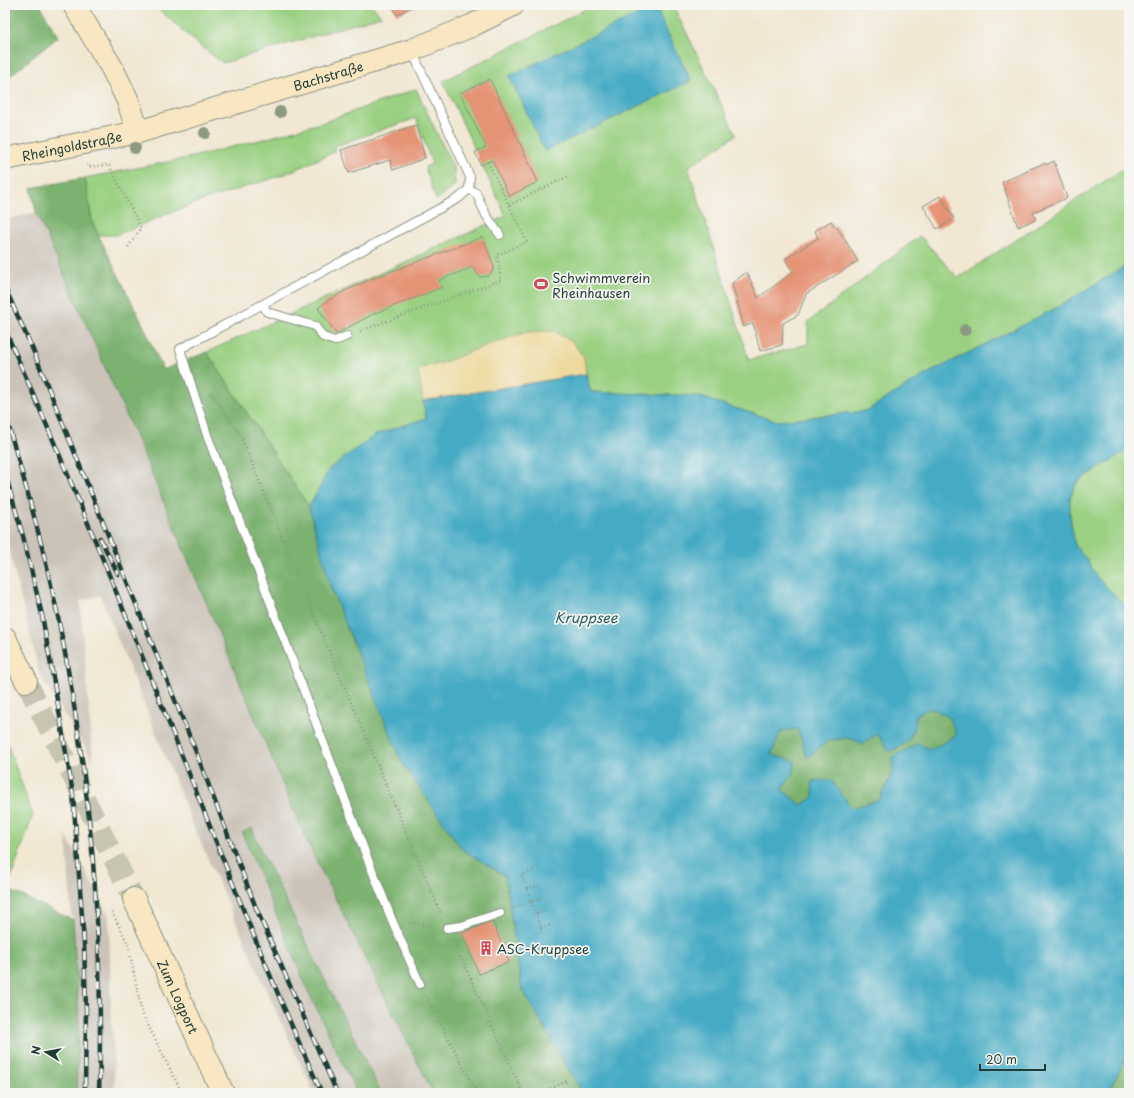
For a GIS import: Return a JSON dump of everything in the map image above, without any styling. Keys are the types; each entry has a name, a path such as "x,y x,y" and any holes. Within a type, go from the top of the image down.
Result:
{"street":[{"path":"74,5 112,68 128,101 138,132"},
{"name":"Bachstraße","path":"138,132 412,50 471,26 513,5"},
{"name":"Rheingoldstraße","path":"5,159 138,132"},
{"path":"5,638 26,681"},
{"name":"Zum Logport","path":"134,899 223,1093"}],"lane":[{"path":"412,50 470,177 469,189 460,198 180,349 207,435 392,920 420,984"},
{"path":"469,189 476,193 486,215 500,235"},
{"path":"263,305 266,312 315,326 323,337 335,341 347,336"},
{"path":"447,928 462,926 500,913"}],"path":[{"path":"347,336 501,280 497,254 527,242 488,162"},
{"path":"109,164 141,228 127,249"},
{"path":"509,205 569,176"},
{"path":"208,388 240,434 324,639 447,928 522,1093"},
{"path":"534,871 522,875 541,928 552,924"},
{"path":"527,889 539,885"},
{"path":"500,913 544,897"},
{"path":"537,914 548,910"},
{"path":"112,912 128,944 142,1014 182,1093"},
{"path":"392,920 447,928"},
{"path":"420,984 477,1093"},
{"path":"544,1093 566,1081"}],"shaded area":[{"path":"36,212 140,446 308,844 433,1093 381,1093 261,851 252,828 242,833 308,991 357,1093 314,1093 192,823 100,595 80,601 93,760 40,676 5,533 5,220"},
{"path":"66,835 109,916 115,1093 76,1093 79,1023"}],"green space":[{"path":"5,5 40,5 58,37 5,80"},
{"path":"154,5 372,5 381,16 223,63 199,45"},
{"name":"Schwimmverein Rheinhausen","path":"594,5 673,5 736,135 688,167 749,360 808,344 808,322 920,236 958,278 1129,165 1129,264 1058,307 923,376 866,411 777,421 696,396 591,392 586,374 423,401 426,418 375,435 330,468 309,507 207,352 506,216 443,81"},
{"path":"416,89 454,169 455,185 436,200 425,167 432,164 416,118 335,146 334,152 283,175 195,203 116,235 98,235 92,222 85,178 188,158 264,139 324,122"},
{"path":"85,178 92,222 145,329 163,370 207,352 309,507 331,588 402,762 462,849 505,876 522,989 583,1093 433,1093 308,844 140,446 36,212 31,188"},
{"path":"1129,449 1129,607 1125,606 1096,576 1087,560 1075,546 1070,516 1070,497 1077,482"},
{"path":"932,707 950,718 956,735 942,744 929,749 893,772 879,800 852,808 813,798 801,805 781,789 794,773 771,755 781,731 798,729 829,740 850,738 863,744 877,734 912,735 917,714"},
{"path":"5,738 33,815 5,891"},
{"path":"252,828 261,851 381,1093 357,1093 308,991 242,833"},
{"path":"7,889 73,920 79,1023 76,1093 5,1093 5,891"},
{"path":"1129,1054 1129,1093 1107,1093"}],"sand":[{"path":"554,331 572,342 584,357 586,374 423,401 418,369 442,363 487,345 527,332"}],"water":[{"path":"655,6 691,81 545,151 509,76"},
{"name":"Kruppsee","path":"1129,264 1129,449 1077,482 1070,497 1070,516 1075,546 1087,560 1096,576 1129,610 1129,1054 1107,1093 583,1093 522,989 505,876 462,849 402,763 331,588 309,507 330,468 375,435 426,418 423,401 586,374 591,392 696,396 777,421 866,411 923,376 1058,307","holes":["932,708 950,718 956,735 942,744 929,749 918,743 893,757 893,772 879,800 852,808 831,780 812,781 813,798 801,805 781,789 794,773 795,761 771,755 781,731 798,729 807,758 829,740 850,738 863,744 877,734 890,752 903,745 910,738 917,714"]}],"building":[{"path":"392,5 416,5 397,15"},
{"path":"490,79 538,182 509,196 492,160 481,165 475,152 486,147 460,93"},
{"path":"416,125 425,158 393,170 390,160 349,173 341,150"},
{"path":"1054,161 1067,198 1033,212 1036,219 1018,227 1002,182 1028,171 1027,170 1045,163 1046,165"},
{"path":"940,196 954,218 937,229 923,206"},
{"path":"831,221 835,227 837,227 858,261 806,294 798,315 783,323 782,345 760,351 753,323 744,327 732,283 747,272 758,298 793,272 785,259 818,238 815,231"},
{"path":"483,237 494,267 493,271 488,276 479,276 473,267 439,280 442,287 373,314 336,334 318,308 345,291 371,279"},
{"name":"ASC-Kruppsee","path":"492,921 509,962 479,974 462,933"}],"tunnel":[{"path":"26,681 134,899"}],"railway":[{"path":"5,288 33,350 196,752 256,908 337,1093"},
{"path":"5,330 99,549 269,973 322,1093"},
{"path":"5,414 33,512 52,587 78,730 92,851 96,912 99,972 99,1093"},
{"path":"5,473 23,536 42,615 73,794 84,943 86,1009 85,1093"},
{"path":"100,538 118,574"}],"place":[{"name":"Schwimmverein Rheinhausen","path":"541,284"},
{"name":"ASC-Kruppsee","path":"486,948"}]}
